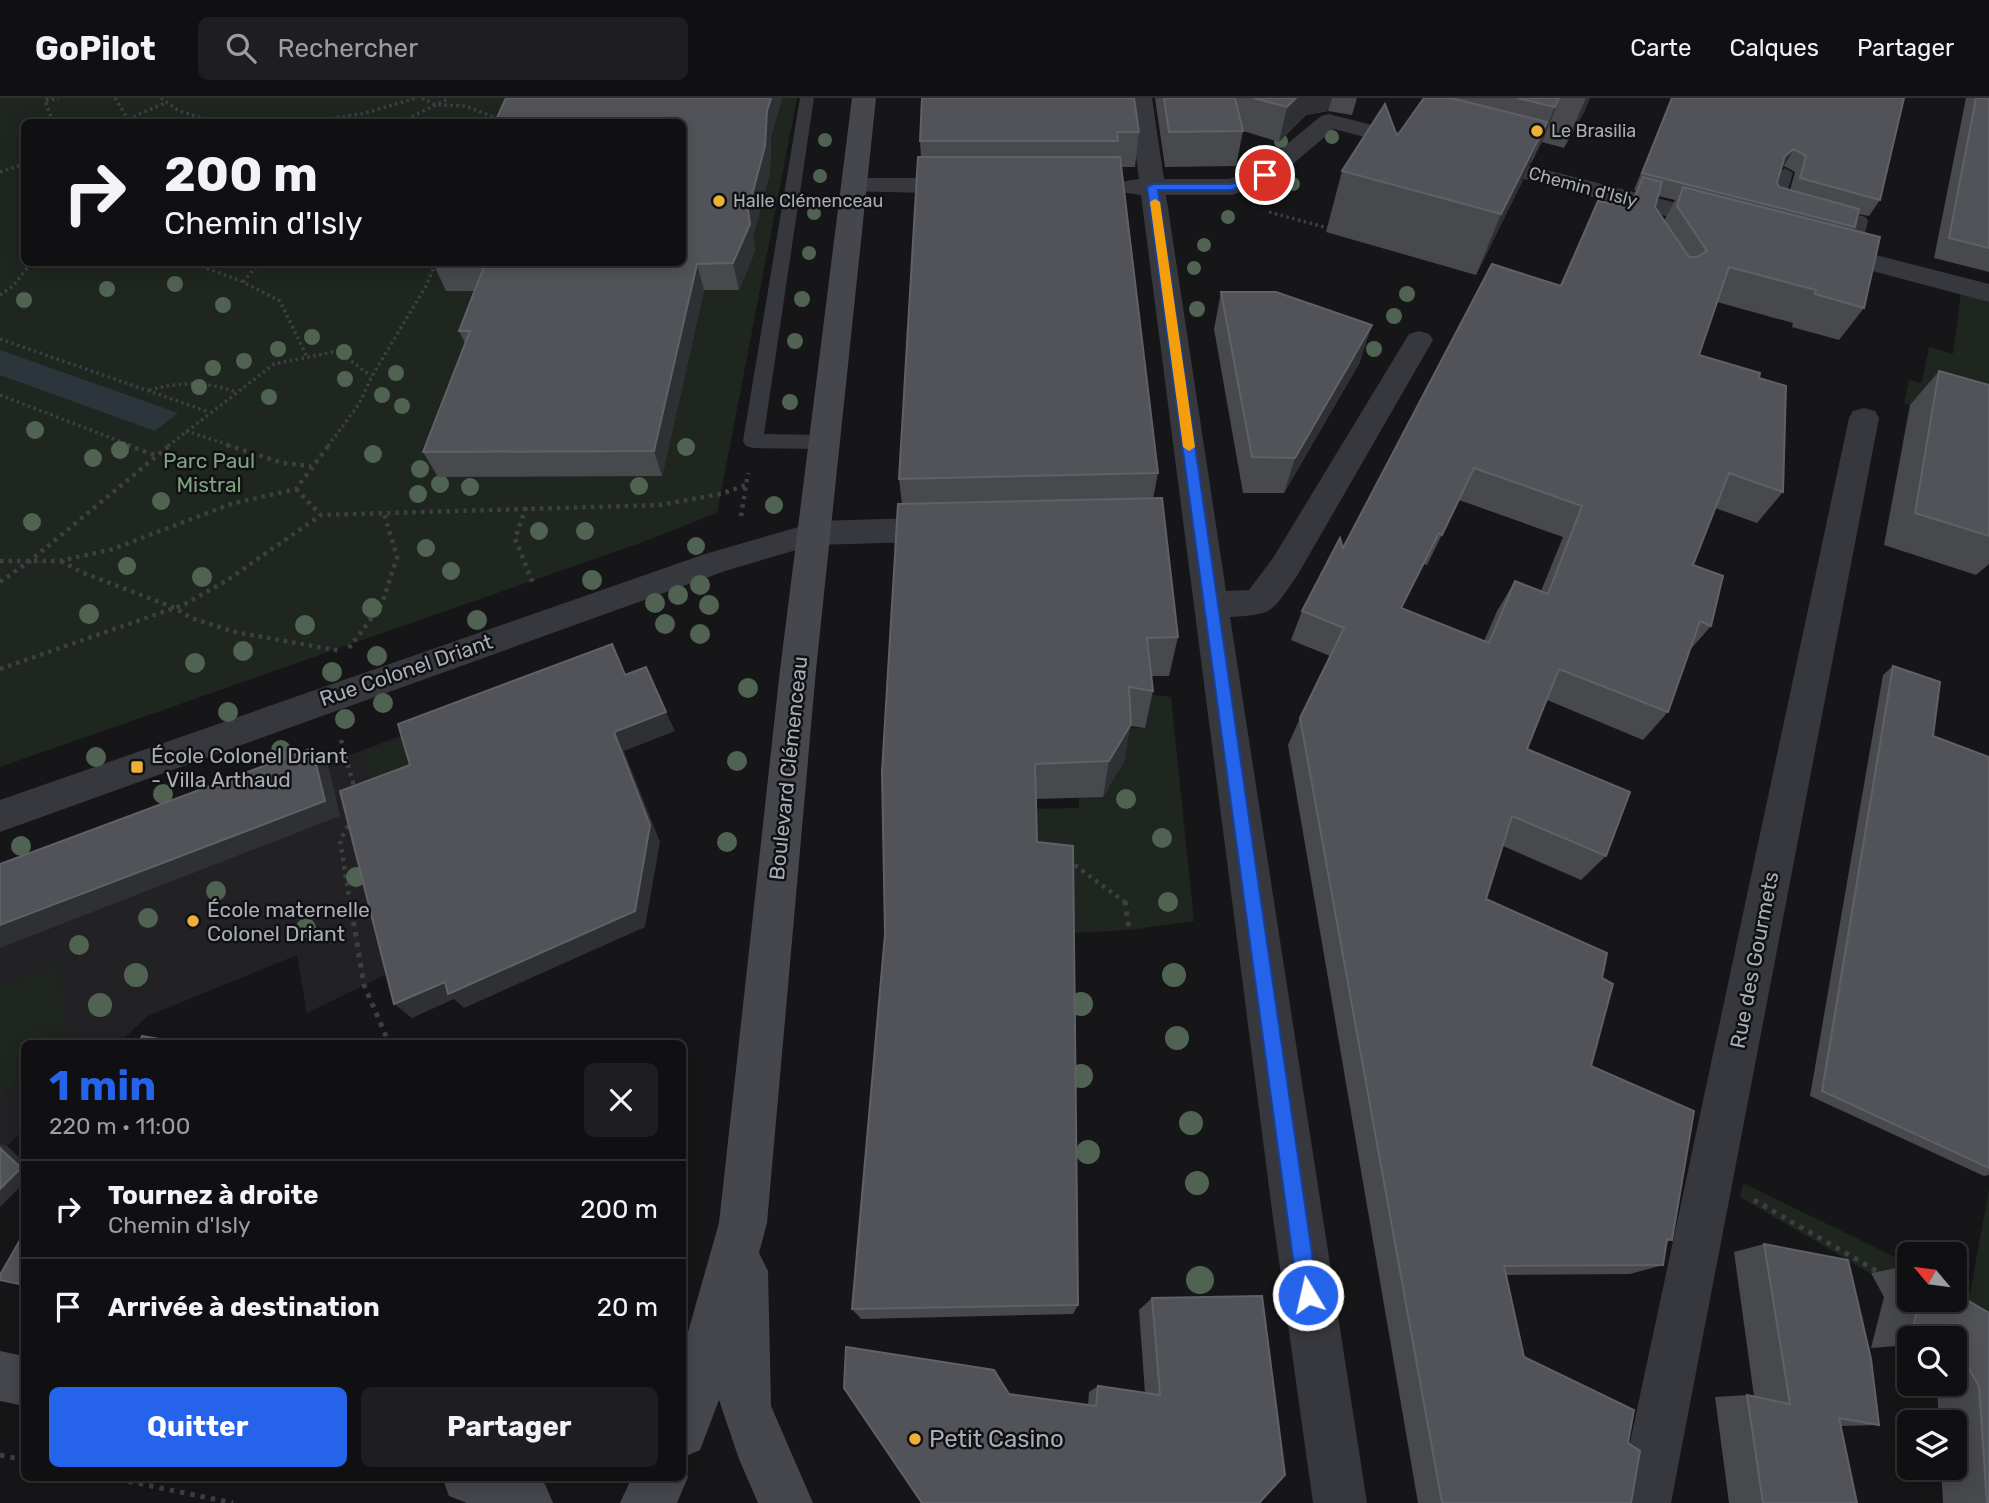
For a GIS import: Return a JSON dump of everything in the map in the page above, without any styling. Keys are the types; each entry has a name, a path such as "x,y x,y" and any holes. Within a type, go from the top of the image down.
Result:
{"main road":[{"name":"Boulevard Clémenceau","path":"686,1421 702,1375 743,1223 797,670 816,533 864,98"},
{"path":"743,1223 745,1406 765,1459 786,1503"},
{"path":"0,1376 21,1380"},
{"path":"485,1481 502,1485 526,1503"},
{"path":"647,1503 661,1481"}],"street":[{"path":"1140,98 1153,187 1187,525 1210,605 1338,1502"},
{"name":"Chemin d'Isly","path":"1106,187 1232,187 1265,175 1329,121 1656,212 1749,230"},
{"path":"854,186 989,186"},
{"path":"1801,244 1989,293"},
{"path":"1210,605 1259,602 1285,567 1419,340"},
{"name":"Rue des Gourmets","path":"1644,1503 1864,418"},
{"path":"816,533 983,528"},
{"name":"Rue Colonel Driant","path":"0,816 363,685 735,556 816,533"}],"lane":[{"path":"807,98 753,441 825,442"},
{"path":"1785,173 1777,199 1860,221 1852,257"}],"path":[{"path":"52,119 47,100 59,98"},
{"path":"115,98 128,119 165,103"},
{"path":"162,98 165,103 202,119"},
{"path":"344,119 386,109 416,98"},
{"path":"422,98 436,105 466,106 494,119"},
{"path":"407,119 450,98"},
{"path":"499,119 501,112"},
{"path":"0,172 21,165"},
{"path":"1232,187 1242,202 1255,208 1328,228"},
{"path":"0,295 13,286 29,266"},
{"path":"201,266 243,282 280,301 307,357"},
{"path":"243,282 257,266"},
{"path":"0,561 60,561 113,550 231,504 296,489 359,404 435,266"},
{"path":"0,339 209,412"},
{"path":"0,582 30,561 209,412 274,364 338,351 372,376"},
{"path":"148,391 171,385 203,383 236,392"},
{"path":"0,395 157,456"},
{"path":"186,431 283,463 311,466"},
{"path":"735,556 753,441"},
{"path":"0,669 175,608 226,582 321,514 659,505 721,494 746,485"},
{"path":"296,489 321,514"},
{"path":"526,507 515,539 533,583"},
{"path":"349,648 382,604 397,556 384,513"},
{"path":"60,561 81,572 175,608 191,618 235,632 341,651"},
{"path":"341,740 348,756 356,795"},
{"path":"352,818 340,840 364,985 388,1040"},
{"path":"1058,860 1071,860 1126,902 1129,930"},
{"path":"1712,1174 1886,1277"},
{"path":"0,1455 21,1459"},
{"path":"127,1481 233,1503"}],"shaded area":[{"path":"0,350 178,413 155,431 0,375"},
{"name":"École maternelle Colonel Driant","path":"411,732 399,968 307,1013 297,955 148,1016 122,1040 21,1040 21,1133 0,1153 0,887"}],"green space":[{"name":"Parc Paul Mistral","path":"0,98 797,98 717,513 643,542 0,767"},
{"path":"1961,292 1989,300 1989,444 1950,416 1904,403 1909,380 1922,383 1929,347 1953,354"},
{"path":"1141,693 1171,697 1194,921 1129,930 1071,933 1022,809 1079,808 1079,797 1104,796 1122,728 1144,728"},
{"path":"407,736 421,782 375,800 362,753"},
{"path":"58,966 65,1028 55,1040 21,1040 21,1076 3,1097 0,1094 0,988"},
{"path":"1743,1183 1897,1258 1897,1289 1740,1197"},
{"path":"1989,1189 1989,1355 1962,1312 1967,1312 1967,1292 1970,1293"}],"building":[{"path":"506,98 771,98 767,111 765,146 748,210 750,224 733,263 697,264 654,451 423,452 470,331 459,331 484,266 686,266 686,119 496,119"},
{"path":"922,98 1134,98 1139,132 1117,132 1118,141 920,141"},
{"path":"1164,98 1235,98 1243,131 1169,132"},
{"path":"1254,98 1296,98 1287,107"},
{"path":"1424,98 1451,98 1547,122 1501,214 1342,171 1385,104 1397,136"},
{"path":"1517,98 1559,98 1555,107"},
{"path":"1672,98 1904,98 1880,200 1800,178 1806,156 1794,149 1785,156 1777,182 1779,187 1859,209 1855,227 1642,173"},
{"path":"1976,98 1989,98 1989,248 1949,238"},
{"path":"918,157 1120,157 1158,473 899,479"},
{"path":"1643,177 1662,182 1655,207 1689,257 1697,257 1707,251 1677,206 1683,187 1880,237 1864,308 1815,294 1816,290 1729,267 1699,355 1760,373 1759,378 1786,386 1783,492 1729,473 1693,565 1723,576 1711,626 1700,621 1668,712 1559,669 1527,749 1630,792 1606,856 1512,816 1486,899 1607,953 1602,978 1613,984 1591,1066 1694,1111 1672,1240 1667,1239 1663,1265 1504,1266 1524,1357 1634,1410 1628,1443 1640,1451 1631,1503 1442,1503 1300,718 1344,628 1302,611 1340,538 1343,548 1492,264 1561,286 1598,201 1631,207","holes":["1474,468 1582,506 1548,594 1515,581 1489,643 1401,608 1439,533 1442,535"]},
{"path":"1221,292 1276,292 1372,325 1295,458 1252,457"},
{"path":"1939,371 1989,385 1989,536 1915,513"},
{"path":"1162,498 1178,637 1147,638 1153,691 1129,687 1131,724 1109,761 1035,764 1037,842 1073,846 1078,1305 852,1309 885,934 882,772 898,504"},
{"path":"612,644 625,675 646,667 666,712 614,732 650,825 635,911 448,994 445,982 394,1004 340,791 410,765 398,724"},
{"path":"1893,666 1940,682 1933,736 1989,757 1989,1168 1822,1091"},
{"path":"312,748 325,801 0,925 0,864"},
{"path":"142,1036 165,1040 140,1040"},
{"path":"0,1148 21,1168 0,1189"},
{"path":"21,1238 21,1284 0,1280 0,1275"},
{"path":"1764,1244 1848,1260 1871,1359 1879,1425 1839,1418 1857,1503 1763,1503 1747,1395 1790,1404"},
{"path":"1262,1296 1285,1475 1259,1503 922,1503 844,1388 846,1347 994,1370 1009,1394 1096,1406 1098,1386 1160,1395 1152,1298"},
{"path":"1967,1300 1989,1313 1989,1503 1979,1386 1967,1366 1967,1326 1913,1326 1917,1312 1967,1312"}],"slow traffic":[{"path":"1155,202 1189,447"}],"place":[{"name":"Le Brasilia","path":"1537,131"},
{"name":"Halle Clémenceau","path":"719,201"},
{"name":"École Colonel Driant - Villa Arthaud","path":"137,767"},
{"name":"École maternelle Colonel Driant","path":"193,921"},
{"name":"Petit Casino","path":"915,1439"}],"route":[{"path":"1265,175 1232,187 1153,187 1308,1295"}]}
